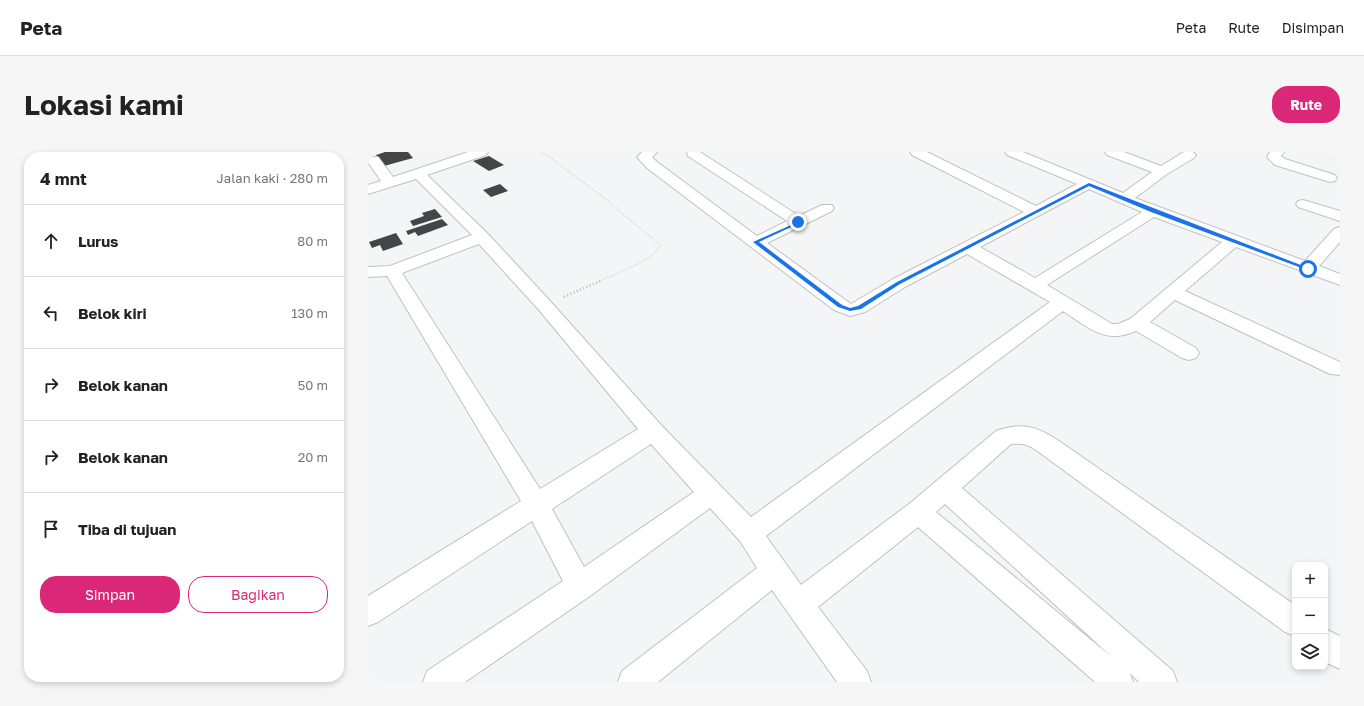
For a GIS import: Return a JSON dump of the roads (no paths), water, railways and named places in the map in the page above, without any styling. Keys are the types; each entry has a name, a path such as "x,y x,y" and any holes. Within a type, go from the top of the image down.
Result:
{"street":[{"path":"368,190 478,152"},
{"path":"650,152 644,157 649,163 840,306 850,310 860,308 899,283 1089,184"},
{"path":"917,152 1036,212"},
{"path":"1012,152 1153,211 1340,280"},
{"path":"1112,152 1162,171"},
{"path":"1277,152 1274,157 1280,162 1330,178"},
{"path":"693,153 798,222"},
{"path":"1125,199 1162,171 1188,155"},
{"path":"373,160 390,183"},
{"path":"418,173 482,237 545,306 653,431 749,533 798,605 854,681"},
{"path":"1303,204 1340,216"},
{"path":"756,242 827,208"},
{"path":"1035,285 1153,211"},
{"path":"1308,269 1340,232"},
{"path":"368,272 392,271 482,237"},
{"path":"967,247 1035,285 1061,303 1110,332 1118,332 1137,323 1233,241"},
{"path":"392,271 536,504 580,586"},
{"path":"1173,292 1337,369"},
{"path":"749,533 1061,303"},
{"path":"1137,323 1189,353"},
{"path":"368,612 653,431"},
{"path":"798,605 918,512 1004,437 1020,433 1035,437 1292,620"},
{"path":"945,488 1162,682"},
{"path":"438,682 580,586 712,493"},
{"path":"918,512 1118,682"},
{"path":"633,682 774,571"},
{"path":"1328,646 1340,654"}]}
